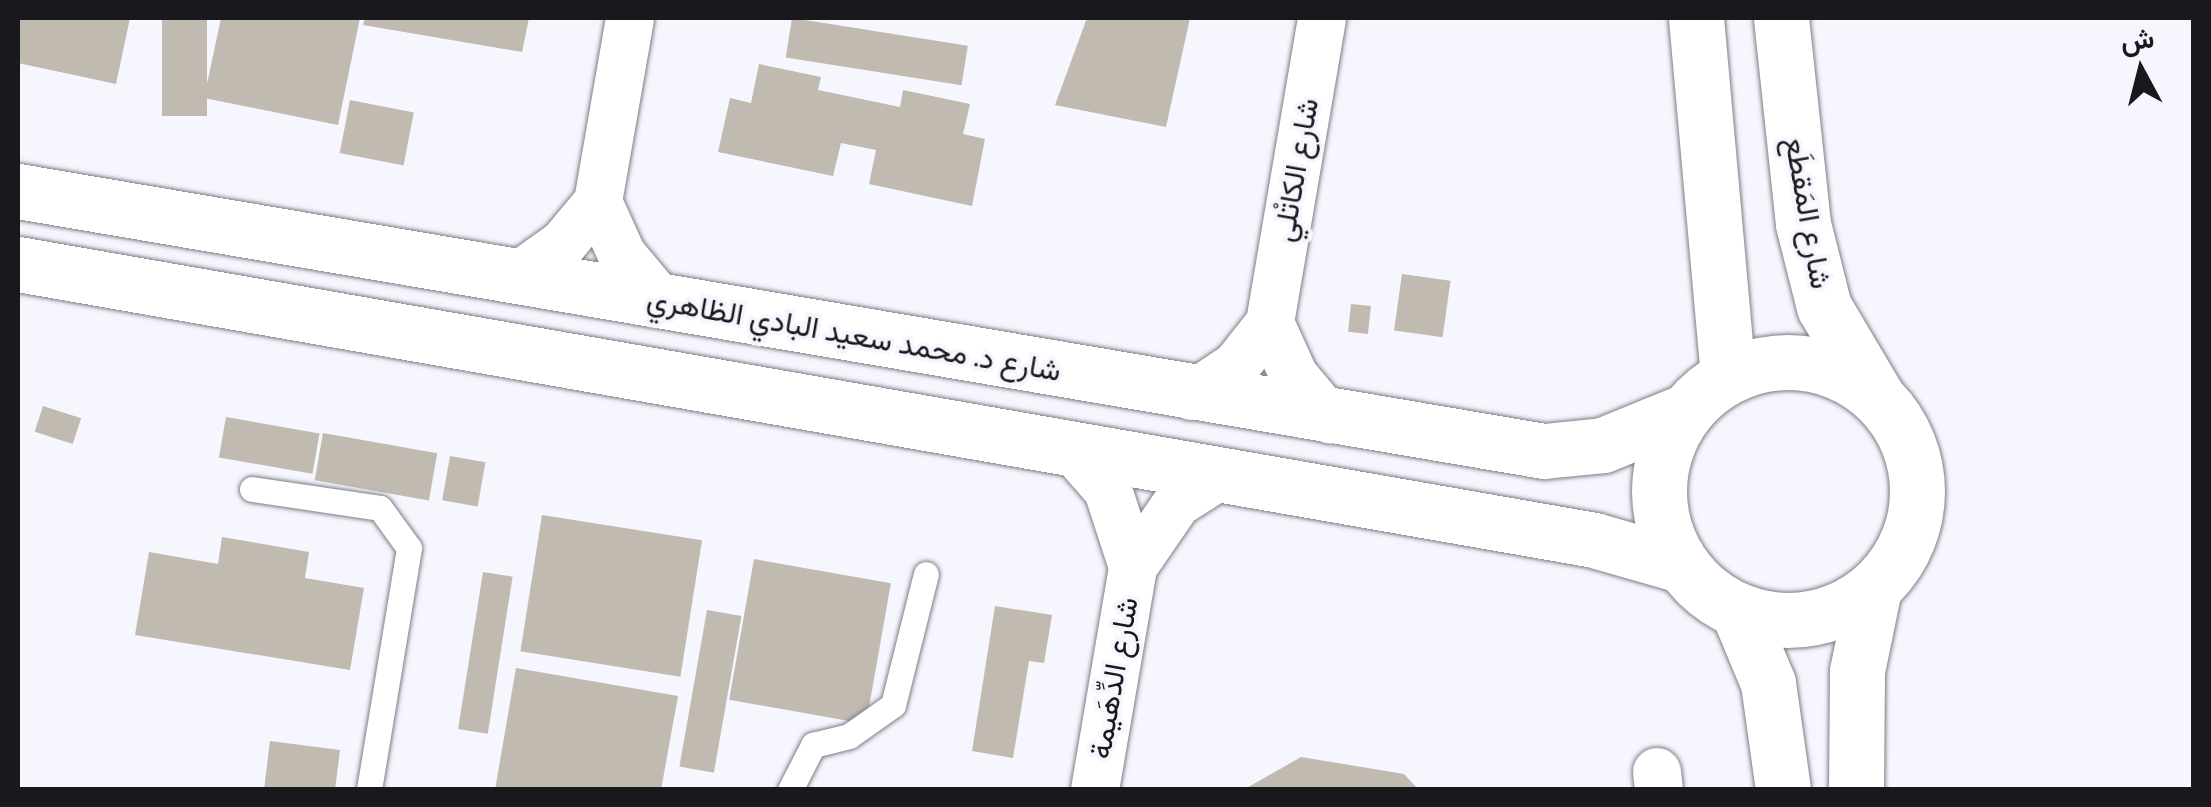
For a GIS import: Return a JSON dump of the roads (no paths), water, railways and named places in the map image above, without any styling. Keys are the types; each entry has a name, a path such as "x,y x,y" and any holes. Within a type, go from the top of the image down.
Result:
{"street":[{"path":"518,276 563,244 598,202 630,18"},
{"name":"شارع الكاتْلي","path":"1190,396 1236,366 1270,324 1322,18"},
{"path":"1696,18 1728,376"},
{"name":"شارع المَقطَع","path":"1781,18 1807,240 1824,307 1876,394"},
{"name":"شارع د. محمد سعيد البادي الظاهري","path":"18,191 658,299 1190,396 1544,451 1604,445 1686,411"},
{"path":"598,202 622,255 658,299"},
{"path":"18,264 1594,540 1681,565 1738,610 1768,683 1783,790"},
{"path":"445,337 440,292 461,266"},
{"path":"1270,324 1294,376 1331,420"},
{"path":"1681,565 1658,487 1686,411 1728,376 1804,362 1876,394 1902,428 1917,484 1902,554 1874,588 1810,619 1738,610"},
{"name":"شارع الدِّهَيمة","path":"1072,449 1108,490 1133,567"},
{"name":"شارع الدِّهَيمة","path":"1095,790 1133,567 1176,503 1221,475"},
{"path":"1856,790 1857,671 1874,588"}],"lane":[{"path":"252,490 380,508 408,548 369,790"},
{"path":"790,790 813,746 849,736 892,705 926,574"}]}
